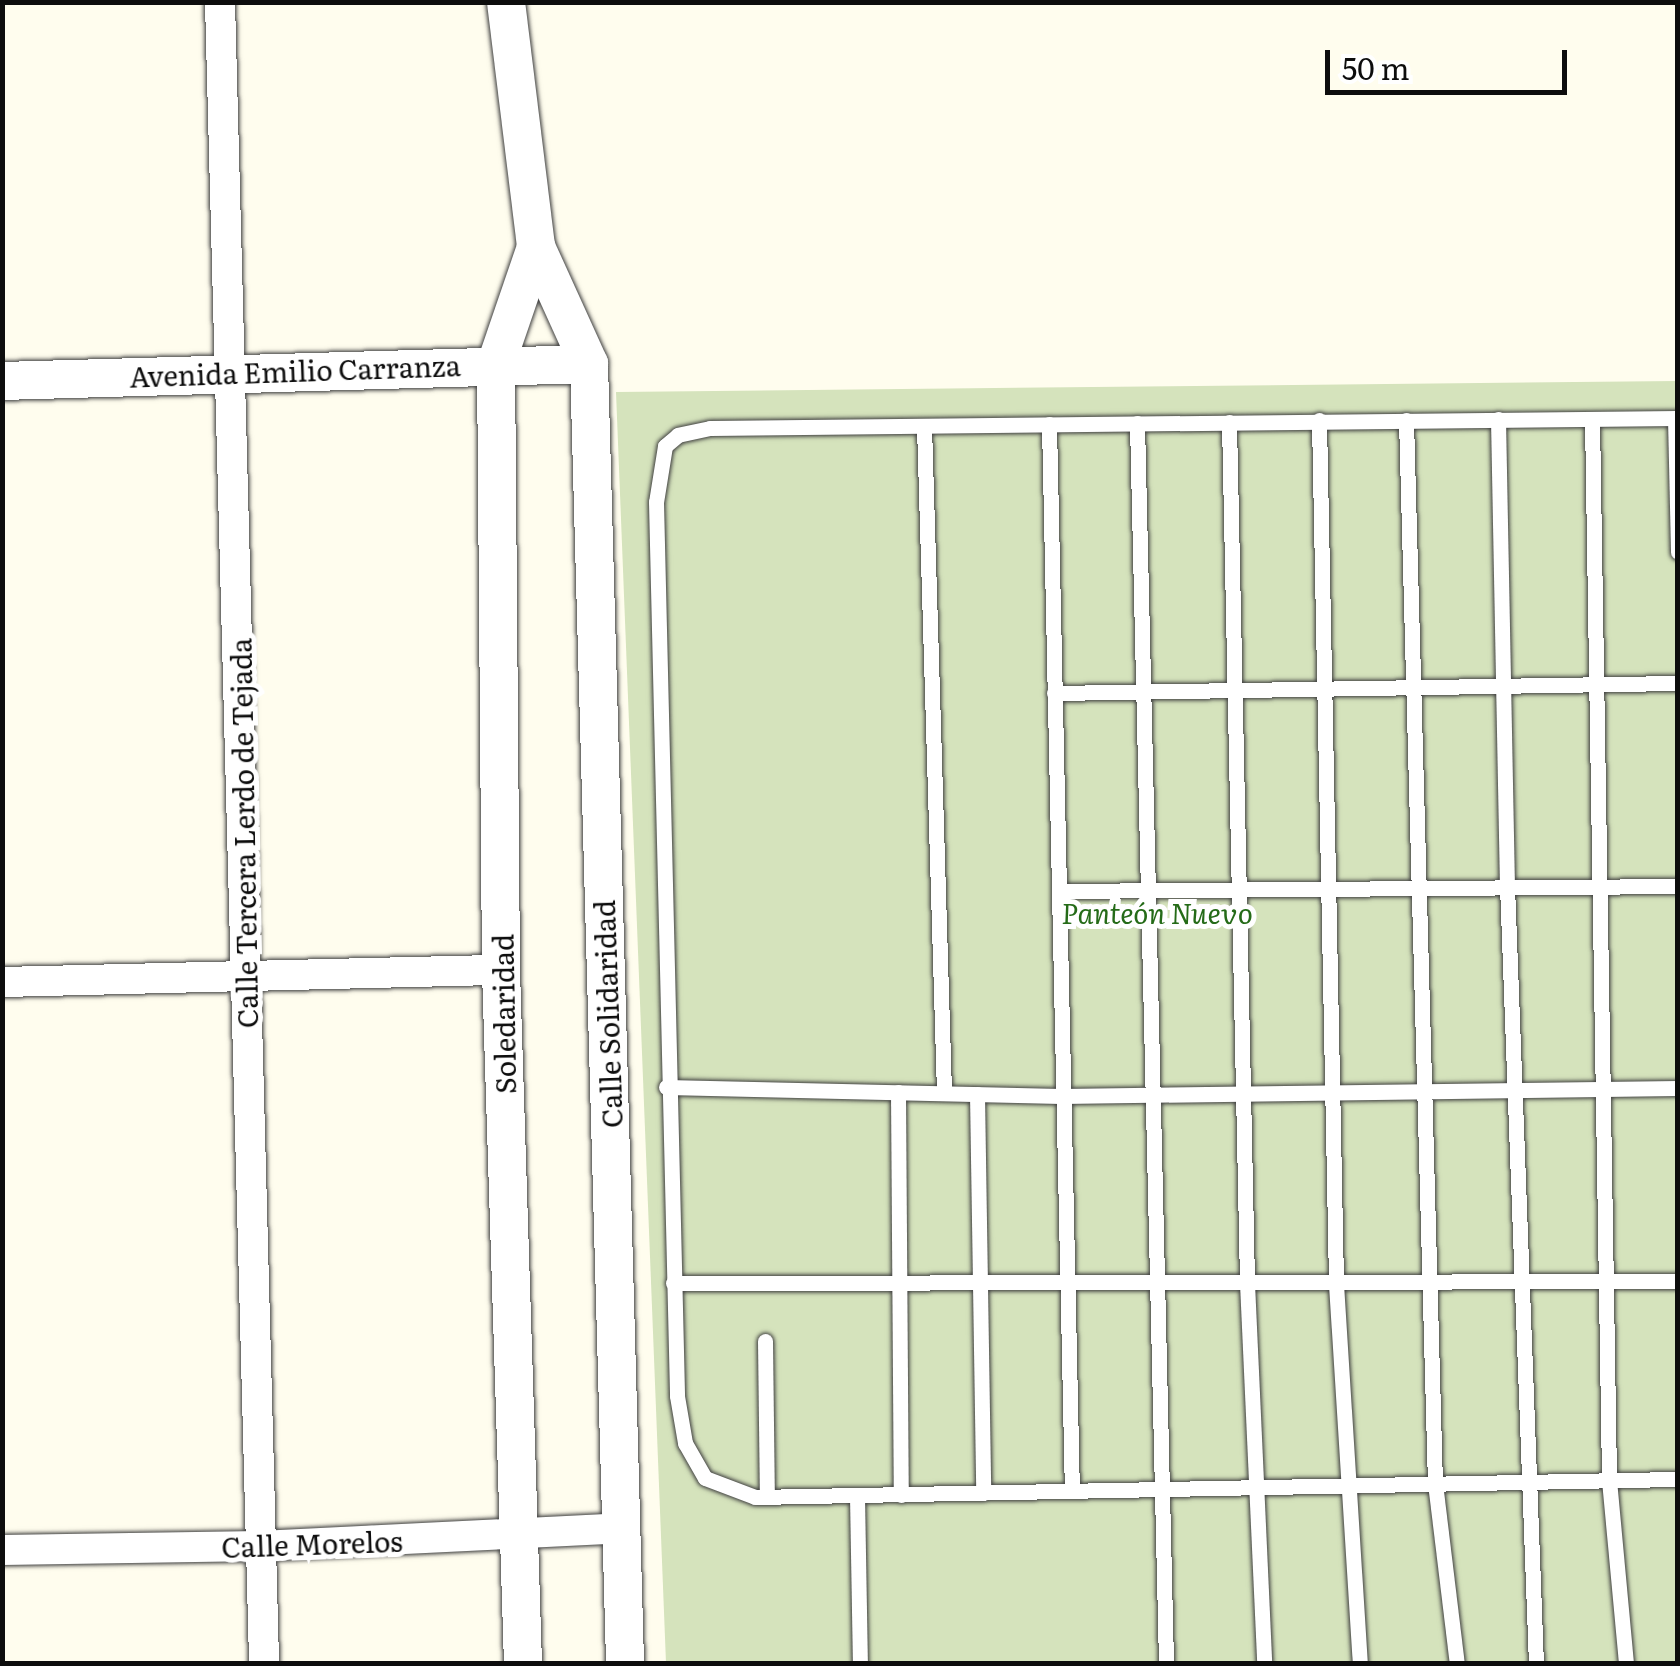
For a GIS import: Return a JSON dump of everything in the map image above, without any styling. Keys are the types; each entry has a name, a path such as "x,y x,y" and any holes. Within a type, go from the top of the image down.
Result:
{"street":[{"name":"Calle Tercera Lerdo de Tejada","path":"220,2 233,370 264,1664"},
{"path":"506,2 536,248 588,364"},
{"name":"Soledaridad","path":"523,1664 501,970 496,364 536,248"},
{"name":"Avenida Emilio Carranza","path":"2,381 233,370 588,364"},
{"name":"Calle Solidaridad","path":"588,364 625,1664"},
{"path":"2,982 501,970"},
{"name":"Calle Morelos","path":"2,1550 260,1546 622,1528"}],"lane":[{"path":"1678,552 1676,418 710,428 678,435 665,446 656,502 672,1283 684,1443 704,1478 767,1497 1678,1478"},
{"path":"1498,419 1513,1090 1536,1664"},
{"path":"1592,419 1592,683 1609,1480 1626,1664"},
{"path":"1319,420 1336,1284 1360,1664"},
{"path":"1406,420 1435,1484 1456,1664"},
{"path":"1229,422 1247,1283 1264,1664"},
{"path":"1138,423 1148,1095 1166,1664"},
{"path":"1049,424 1064,1281 1072,1491"},
{"path":"924,426 944,1093"},
{"path":"1054,693 1678,683"},
{"path":"1058,891 1678,886"},
{"path":"666,1087 1061,1096 1678,1088"},
{"path":"898,1092 901,1495"},
{"path":"977,1094 984,1493"},
{"path":"672,1283 1678,1281"},
{"path":"765,1341 767,1497"},
{"path":"857,1496 860,1664"}],"green space":[{"name":"Panteón Nuevo","path":"1677,381 1677,1663 666,1663 616,392"}]}
